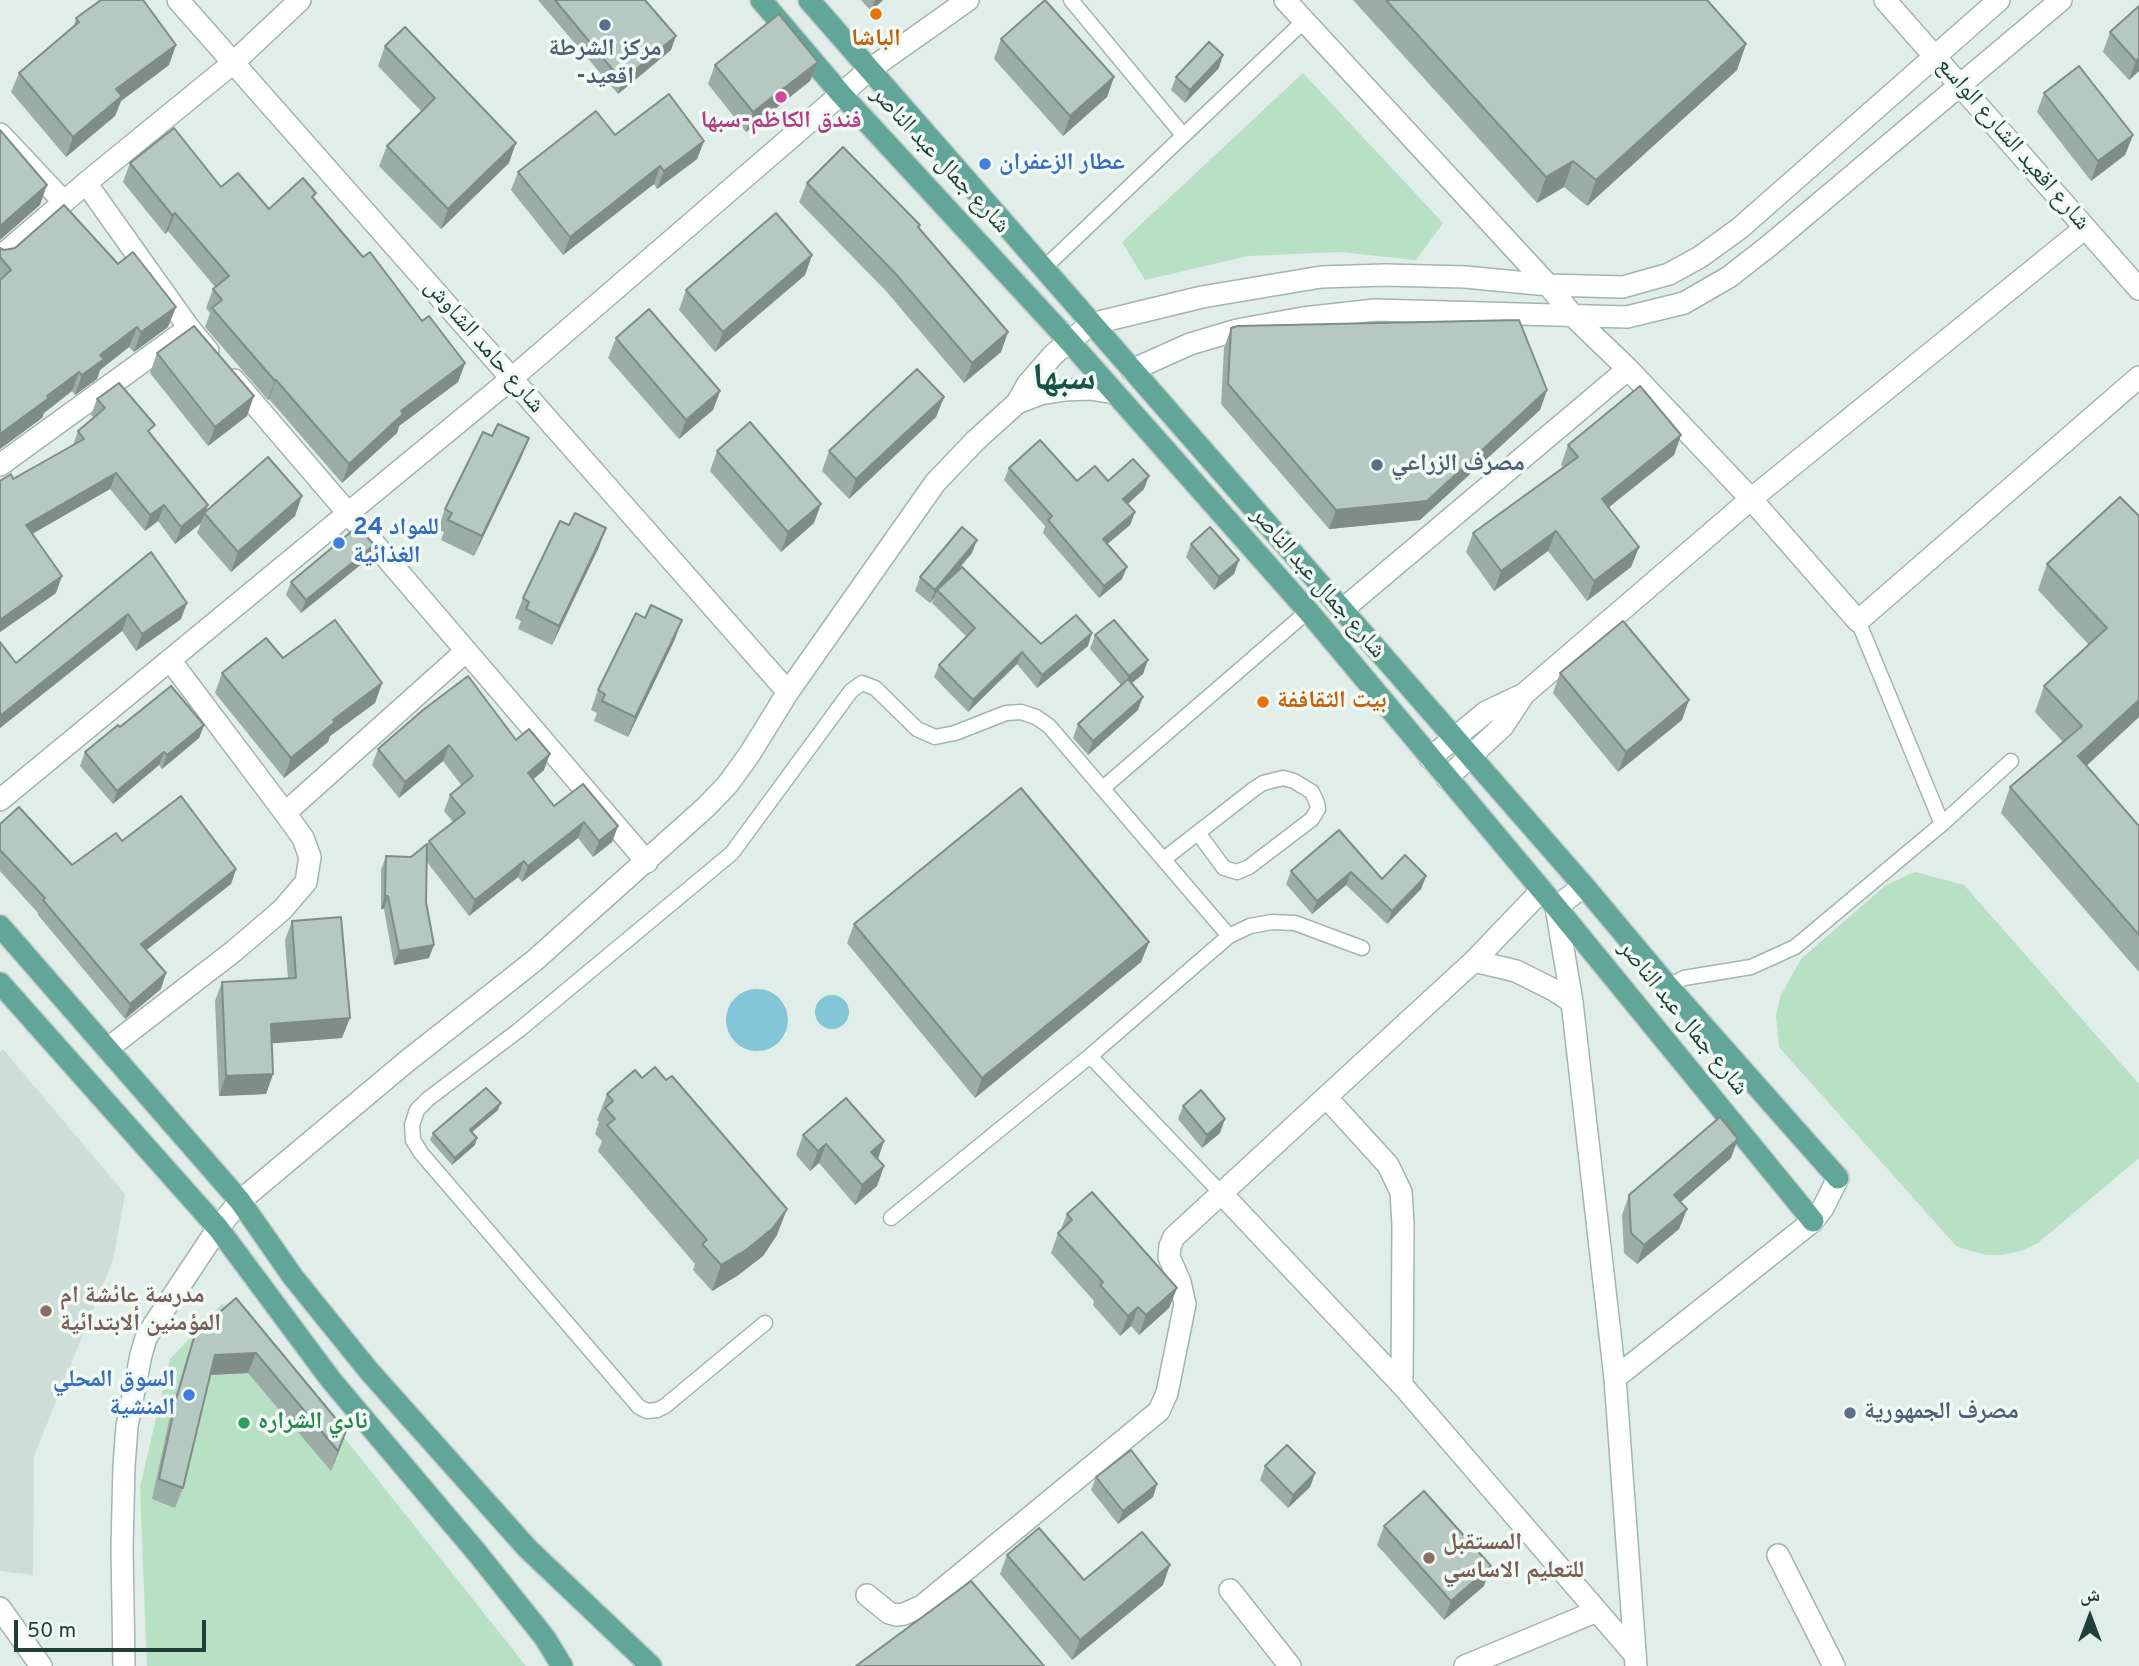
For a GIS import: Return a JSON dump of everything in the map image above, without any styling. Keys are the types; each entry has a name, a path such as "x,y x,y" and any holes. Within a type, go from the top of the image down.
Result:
{"main road":[{"name":"شارع جمال عبد الناصر","path":"761,0 841,94 1069,341 1308,611 1542,890 1813,1221"},
{"name":"شارع جمال عبد الناصر","path":"809,0 1838,1178"},
{"path":"0,926 240,1201 293,1277 378,1381 527,1548 651,1666"},
{"path":"0,983 218,1228 331,1380 478,1554 545,1638 562,1666"}],"street":[{"name":"شارع حامد الشاوش","path":"178,0 788,692"},
{"path":"0,257 233,63 300,0"},
{"path":"0,800 511,379 869,70 968,0"},
{"path":"1285,0 1548,285 1574,317 1628,369 1751,499 1858,621 2139,377"},
{"name":"شارع اقعيد الشارع الواسع","path":"1885,0 2139,289"},
{"path":"124,1666 124,1466 127,1426 141,1355 146,1338 155,1323 218,1228 240,1201 534,961 647,862 728,784 788,692 935,483 975,441 1017,403 1040,369 1069,341 1091,324 1202,298 1321,277 1465,277 1548,285 1623,287 1669,274 1700,257 1741,228 1999,0"},
{"path":"1132,370 1190,344 1237,330 1303,317 1375,310 1627,317 1684,303 1729,277 1961,86 2060,0"},
{"path":"0,134 64,202"},
{"path":"86,183 189,328 464,652 647,862"},
{"path":"1430,758 1486,712 1524,694 1751,499 2085,228"},
{"path":"0,466 189,328"},
{"path":"1342,610 1628,369"},
{"path":"1017,403 1040,394 1065,390 1090,389 1115,393"},
{"path":"285,813 464,652"},
{"path":"107,1049 234,951 282,910 306,882 310,857 303,838 170,660"},
{"path":"1447,778 1503,726 1524,694"},
{"path":"1584,886 1556,907 1572,1002 1615,1378 1635,1660"},
{"path":"867,1595 889,1613 896,1615 922,1606 1159,1411 1167,1393 1185,1304 1180,1282 1169,1257 1174,1237 1474,961 1542,890"},
{"path":"1474,961 1516,971 1572,1002"},
{"path":"1326,1097 1388,1165 1401,1192 1402,1385"},
{"path":"1615,1378 1813,1221 1823,1208 1838,1178"},
{"path":"1221,1193 1402,1385 1597,1611 1635,1660"},
{"path":"1778,1555 1834,1666"},
{"path":"1230,1590 1290,1666"},
{"path":"0,1608 41,1666"},
{"path":"1465,1666 1597,1611"}],"lane":[{"path":"1071,0 1184,135"},
{"path":"1043,269 1304,21"},
{"path":"1103,788 1308,611"},
{"path":"1858,621 1942,824"},
{"path":"765,1323 665,1406 647,1411 639,1407 421,1153 413,1140 412,1125 417,1110 428,1099 520,1030 732,853 855,686 862,683 875,688 917,729 935,737 955,733 1006,713 1021,712 1036,717 1049,726 1229,936"},
{"path":"1668,986 1684,978 1751,967 1795,947 1942,824 2011,761"},
{"path":"1164,859 1254,789 1273,779 1294,780 1312,793 1317,803 1318,809 1312,819 1249,867 1237,872 1224,867 1198,833"},
{"path":"891,1218 1090,1056 1229,936 1250,926 1272,922 1294,923 1362,948"},
{"path":"1090,1056 1221,1193"}],"shaded area":[{"name":"مدرسة عائشة ام المؤمنين ألابتدائية","path":"3,1049 125,1194 113,1260 34,1456 33,1575 0,1571 0,1052"}],"green space":[{"path":"1303,73 1443,223 1416,260 1339,252 1248,256 1145,280 1122,242"},
{"path":"1915,872 1964,885 2139,1084 2139,1158 2038,1243 2020,1251 1986,1255 1957,1247 1779,1047 1776,1016 1780,997 1801,959 1886,885"},
{"name":"نادي الشراره","path":"222,1304 245,1313 526,1666 147,1666 140,1487 170,1359"}],"water":[{"path":"751,989 763,989 779,998 786,1008 786,1032 779,1042 763,1051 751,1051 740,1046 731,1037 726,1026 726,1014 731,1003 740,994"},
{"path":"832,995 844,1000 849,1012 844,1024 832,1029 820,1024 815,1012 820,1000"}],"building":[{"path":"101,0 143,0 176,45 116,89 122,96 73,137 19,73 79,22 76,18"},
{"name":"مركز الشرطة -اقعيد","path":"555,0 645,0 676,36 622,81"},
{"path":"1045,0 1114,77 1070,116 1001,39"},
{"path":"1386,0 1707,0 1746,44 1596,180 1573,161 1546,177"},
{"path":"2139,6 2139,58 2136,61 2110,32"},
{"path":"779,14 818,62 753,112 715,65"},
{"path":"405,27 516,143 448,209 387,146 435,98 385,46"},
{"path":"1209,42 1223,55 1190,90 1176,77"},
{"path":"2079,66 2133,135 2098,161 2044,93"},
{"path":"669,94 704,141 664,171 660,166 570,237 518,172 596,111 615,135"},
{"path":"174,128 221,187 238,173 269,209 303,178 316,193 312,197 363,257 370,252 422,321 429,316 465,363 401,411 403,414 349,464 212,308 222,300 213,289 229,276 175,213 172,215 130,163"},
{"path":"0,130 47,185 0,226"},
{"path":"843,147 920,225 918,227 1008,332 972,363 894,272 807,183"},
{"path":"64,205 118,264 133,252 176,307 141,332 137,327 100,355 104,359 82,375 79,372 0,434 0,280 11,270 0,257 0,248 15,248"},
{"path":"776,213 812,255 723,332 686,290"},
{"path":"649,309 720,391 686,420 616,338"},
{"name":"مصرف الزراعي","path":"1519,320 1547,390 1427,501 1336,510 1228,384 1231,328 1238,326"},
{"path":"194,326 254,396 215,427 157,353"},
{"path":"917,369 944,397 856,479 829,451"},
{"path":"119,383 155,425 148,431 208,505 181,527 164,505 150,515 116,473 26,525 62,576 0,620 0,481 11,474 13,479 84,439 78,431 105,408 97,399"},
{"path":"1640,386 1681,435 1602,499 1639,547 1594,581 1556,531 1501,571 1473,533 1578,457 1568,445"},
{"path":"750,422 821,504 788,532 717,451"},
{"path":"498,424 529,438 482,536 448,520 452,513 445,509 483,432 492,436"},
{"path":"1040,440 1077,481 1095,466 1108,481 1133,459 1149,476 1123,499 1135,512 1103,539 1127,567 1104,586 1048,520 1052,516 1009,468"},
{"path":"268,457 302,496 238,552 204,513"},
{"path":"2120,497 2139,516 2139,700 2078,756 2139,826 2139,935 2010,787 2082,726 2044,686 2107,628 2047,564"},
{"path":"575,513 606,528 559,626 526,609 529,602 523,598 560,521 569,525"},
{"path":"358,526 374,545 306,600 291,582"},
{"path":"962,527 977,540 935,590 920,577"},
{"path":"1210,527 1239,560 1219,577 1191,544"},
{"path":"151,552 187,603 142,634 128,614 0,716 0,642 16,663"},
{"path":"962,567 1041,644 1076,615 1092,633 1042,675 1022,652 973,700 939,665 975,628 937,590"},
{"path":"651,605 682,620 635,717 602,701 605,694 598,690 636,613 645,618"},
{"path":"335,620 382,683 333,720 335,722 291,758 222,673 266,638 283,658"},
{"path":"1114,620 1148,660 1129,676 1095,635"},
{"path":"1623,621 1689,700 1626,752 1560,673"},
{"path":"468,676 516,740 529,729 550,754 528,773 554,806 583,784 618,826 599,841 584,822 528,866 524,861 475,900 429,841 465,813 450,795 473,776 449,745 405,782 378,749"},
{"path":"1128,679 1143,697 1093,741 1078,724"},
{"path":"171,686 204,725 167,755 164,752 117,791 85,752"},
{"path":"1021,788 1149,942 982,1078 854,924"},
{"path":"181,796 236,869 141,944 166,973 130,1004 43,900 45,898 0,850 0,824 19,807 72,865 116,833 122,841"},
{"path":"1339,830 1382,879 1405,855 1426,876 1392,911 1351,872 1317,901 1291,871"},
{"path":"427,844 426,902 434,945 399,951 388,896 385,896 386,856 411,857"},
{"path":"341,917 350,1018 271,1024 273,1074 226,1076 222,982 296,978 292,921"},
{"path":"655,1067 666,1080 672,1076 787,1209 772,1229 746,1250 721,1265 702,1244 707,1240 607,1125 615,1119 605,1108 613,1101 607,1094 635,1070 642,1078"},
{"path":"486,1088 501,1103 470,1130 477,1138 455,1158 433,1133"},
{"path":"1201,1090 1225,1119 1207,1135 1183,1106"},
{"path":"846,1098 884,1141 871,1152 884,1166 862,1185 826,1144 818,1151 803,1135"},
{"path":"1720,1117 1738,1139 1674,1195 1687,1209 1644,1245 1631,1233 1629,1195"},
{"path":"1092,1192 1177,1288 1146,1315 1138,1307 1128,1316 1100,1285 1103,1282 1058,1233 1072,1220 1067,1214"},
{"path":"236,1298 346,1431 338,1451 256,1353 215,1355 183,1488 159,1479 177,1396 195,1334"},
{"path":"1287,1445 1315,1473 1293,1495 1265,1466"},
{"path":"1131,1450 1157,1484 1123,1511 1096,1477"},
{"path":"1424,1491 1491,1566 1451,1601 1384,1526"},
{"path":"1039,1528 1084,1580 1142,1532 1170,1565 1080,1640 1007,1555"},
{"path":"971,1581 1044,1666 856,1666"}],"place":[{"name":"الباشا","path":"876,14"},
{"name":"مركز الشرطة -اقعيد","path":"605,25"},
{"name":"فندق الكاظم-سبها","path":"781,97"},
{"name":"عطار الزعفران","path":"985,164"},
{"name":"مصرف الزراعي","path":"1377,465"},
{"name":"24 للمواد الغذائية","path":"339,543"},
{"name":"بيت الثقاففة","path":"1263,702"},
{"name":"مدرسة عائشة ام المؤمنين ألابتدائية","path":"46,1311"},
{"name":"السوق المحلي المنشية","path":"189,1395"},
{"name":"مصرف الجمهورية","path":"1850,1413"},
{"name":"نادي الشراره","path":"244,1423"},
{"name":"المستقبل للتعليم الاساسي","path":"1429,1558"}],"district":[{"name":"سبها","path":"1064,381"}]}
